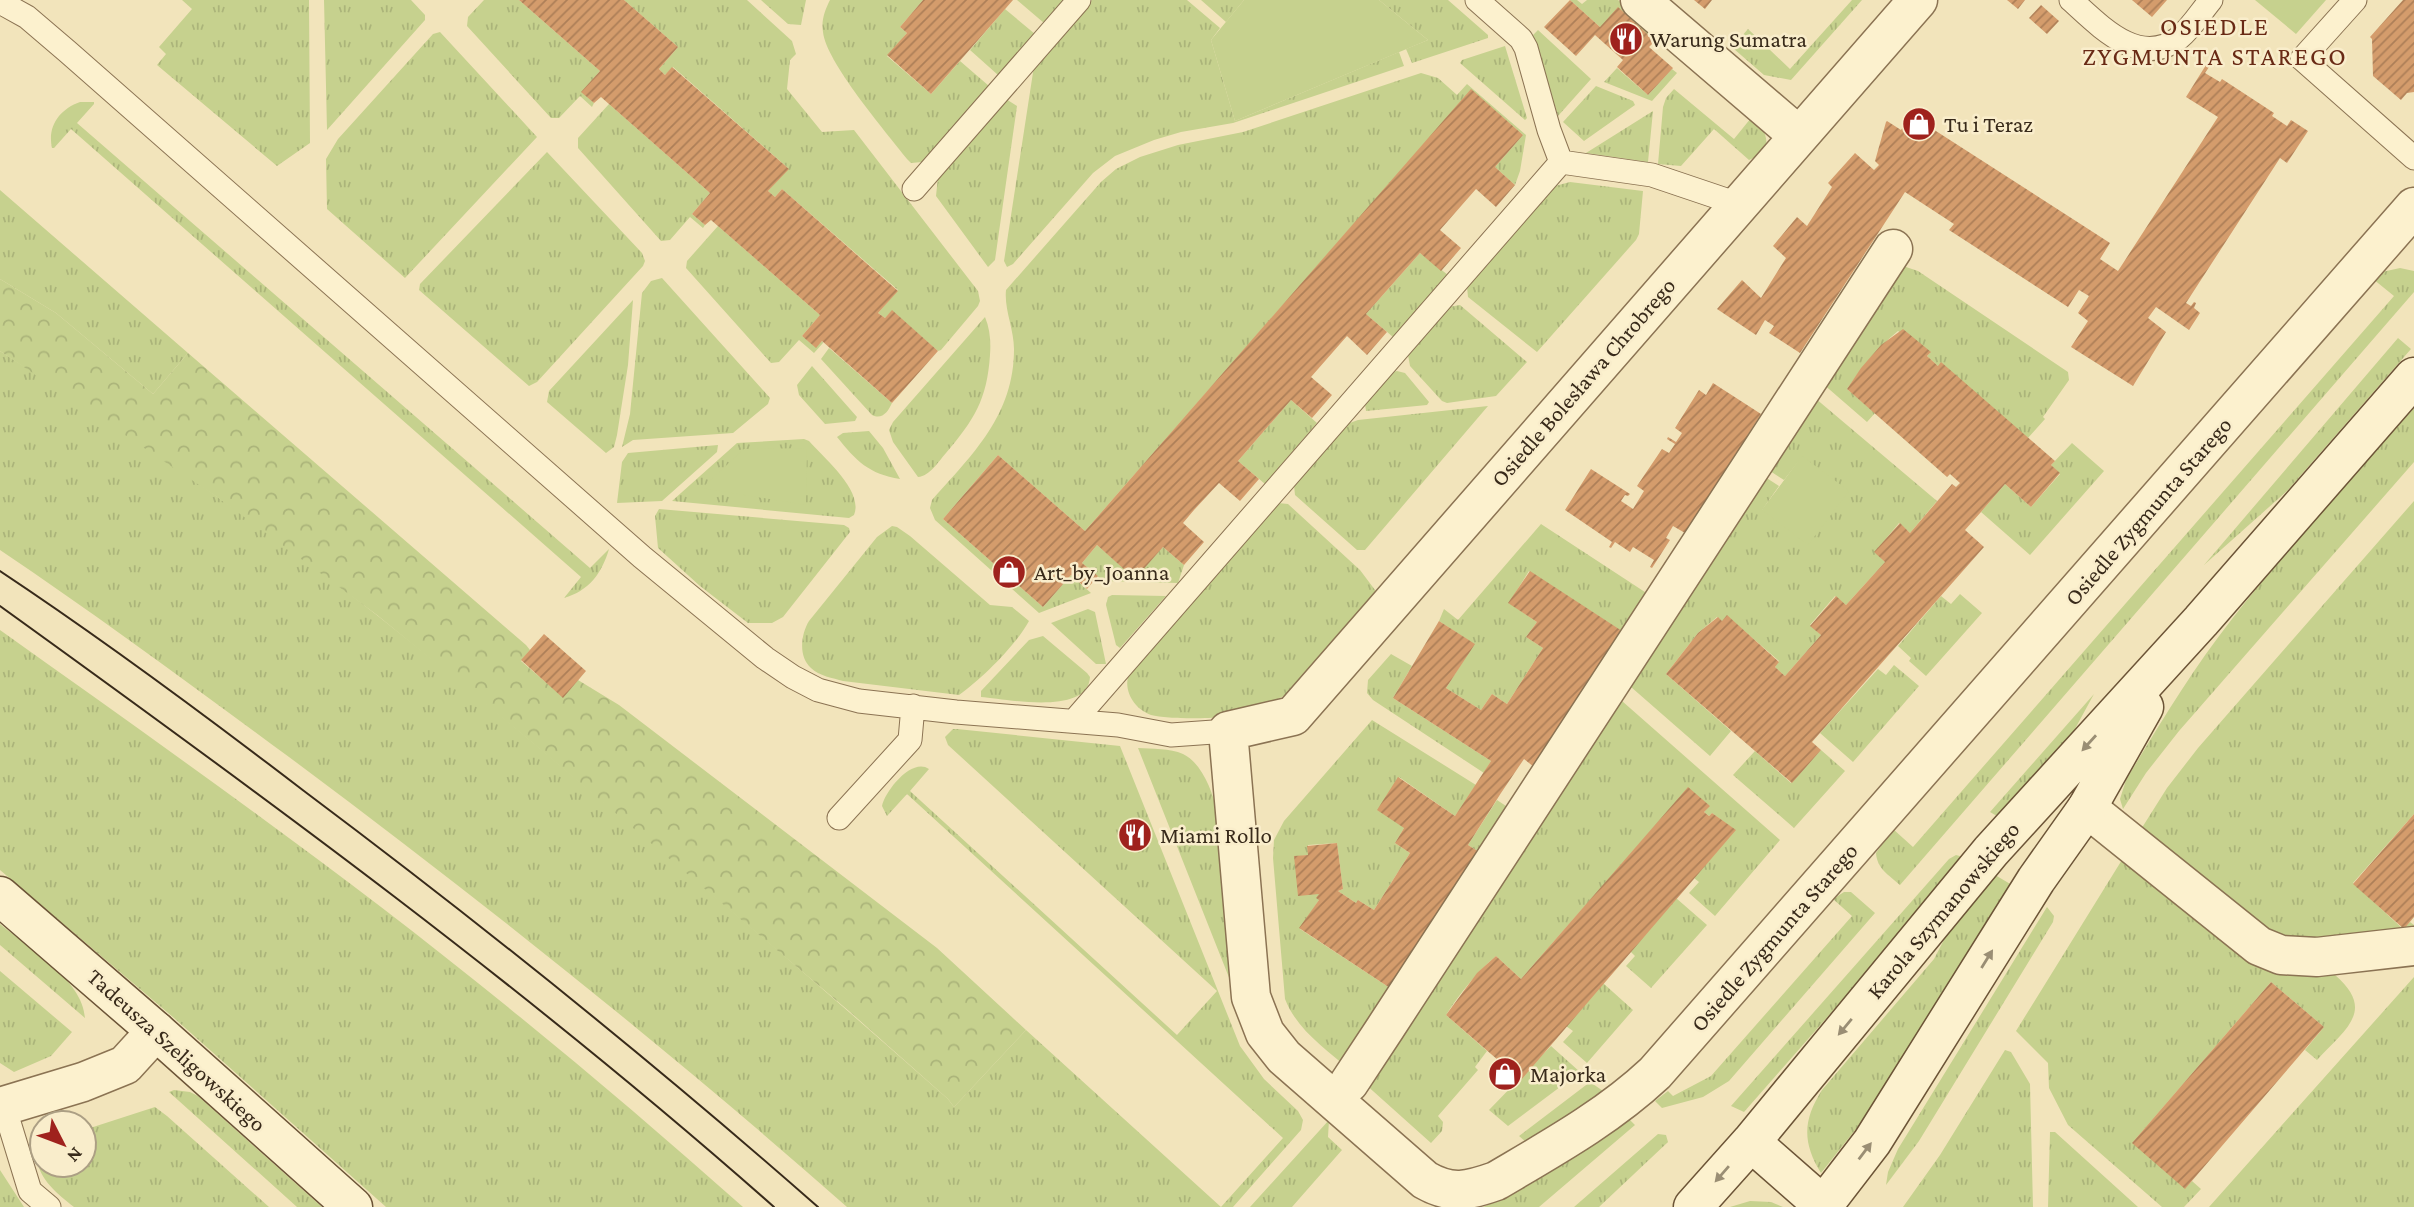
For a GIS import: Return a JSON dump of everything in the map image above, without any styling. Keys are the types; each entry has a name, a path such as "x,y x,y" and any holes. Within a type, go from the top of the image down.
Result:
{"street":[{"path":"1640,0 1799,136"},
{"name":"Osiedle Bolesława Chrobrego","path":"1228,732 1293,716 1918,0"},
{"name":"Osiedle Zygmunta Starego","path":"1228,732 1251,998 1265,1033 1303,1074 1425,1180 1441,1190 1459,1191 1496,1181 1602,1118 1655,1073 2408,226"},
{"path":"1349,1083 1529,811 1893,249"},
{"name":"Karola Szymanowskiego","path":"1693,1207 1751,1142 1991,851 2201,621 2414,377"},
{"name":"Karola Szymanowskiego","path":"1823,1206 1872,1142 2036,880 2087,808 2136,720 2201,621"},
{"path":"2087,808 2259,946 2281,955 2317,957 2414,946"},
{"name":"Tadeusza Szeligowskiego","path":"0,896 353,1207"},
{"path":"2,1106 83,1082 125,1065 156,1031"},
{"path":"1751,1142 1823,1206"}],"lane":[{"path":"914,189 1079,0"},
{"path":"1477,0 1521,38 1561,162"},
{"path":"2071,0 2116,39 2157,50 2179,38 2211,0"},
{"path":"2355,0 2302,60 2414,158"},
{"path":"0,2 27,17 68,52 642,557 793,677 818,690 859,701 1118,725 1171,735 1228,732"},
{"path":"1561,162 1652,174 1738,204"},
{"path":"1074,721 1561,162"},
{"path":"839,818 910,740 913,706"},
{"path":"2,1106 30,1191 49,1207"}],"green space":[{"path":"182,0 309,0 310,143 277,166 157,65 166,54 159,47 192,9"},
{"path":"324,0 411,0 425,15 425,20 327,130"},
{"path":"484,0 519,0 600,71 582,92 594,103 592,107 580,96 559,118 551,118 467,26 468,17"},
{"path":"624,0 747,0 792,41 796,54 790,60 787,89 822,132 854,130 978,291 978,306 941,350 938,351 892,311 885,318 878,313 898,290 782,189 775,197 768,191 788,168 673,67 665,75 659,69 678,47"},
{"path":"761,0 806,0 801,25 788,24"},
{"path":"830,0 923,0 900,27 907,33 887,56 931,94 960,61 989,86 922,162 911,163 907,159 858,97 834,61 823,32 824,15"},
{"path":"1017,0 1067,0 1044,23"},
{"path":"1092,0 1187,0 1220,28 1211,40 1235,121 1399,52 1404,66 1233,123 1181,132 1154,140 1115,156 1093,173 1013,264 1007,267 1004,261 1034,66"},
{"path":"1201,0 1244,0 1226,22"},
{"path":"1244,0 1379,0 1428,40 1235,121 1211,40"},
{"path":"1379,0 1448,0 1488,35 1488,38 1412,63 1406,49 1428,40"},
{"path":"1570,0 1577,0 1582,4 1587,0 1618,0 1660,35 1655,41 1600,27"},
{"path":"1852,0 1862,0 1791,80 1764,75 1734,49 1734,45 1748,29 1790,69"},
{"path":"2255,0 2326,0 2296,34"},
{"path":"1005,9 1035,34 1001,75 998,75 970,50"},
{"path":"1538,30 1591,79 1558,116 1533,35"},
{"path":"440,32 537,137 405,278 327,209 326,159 338,139 433,34"},
{"path":"1505,46 1527,118 1525,120 1460,63"},
{"path":"1617,68 1648,95 1672,69 1677,73 1652,101 1604,82"},
{"path":"1421,73 1438,78 1457,95 1467,84 1526,135 1515,185 1495,167 1523,135 1471,90 1085,531 998,455 943,519 1043,607 1071,575 1091,593 1039,613 935,520 930,508 932,500 988,432 1007,394 1014,349 1006,290 1101,182 1116,169 1140,157 1178,145 1243,132"},
{"path":"1596,86 1633,101 1635,105 1584,141 1563,122"},
{"path":"1674,89 1734,139 1751,118 1755,120 1765,136 1764,151 1749,160 1714,129 1681,166 1658,164 1663,107 1666,98"},
{"path":"1006,99 1017,106 995,260 988,267 936,196 938,177"},
{"path":"80,102 94,104 77,123 590,568 609,549 603,566 593,580 581,591 564,598 581,577 71,129 52,148 51,133 57,119 66,109"},
{"path":"609,104 710,193 692,214 705,225 703,228 690,217 670,240 661,241 578,148 578,138"},
{"path":"1653,111 1648,162 1586,153"},
{"path":"547,152 642,253 645,261 537,382 529,386 419,290 420,284"},
{"path":"1570,182 1643,191 1639,234 1537,352 1468,297 1467,287 1555,186"},
{"path":"0,190 188,353 153,394 56,313 0,279"},
{"path":"718,226 820,315 802,336 816,347 822,341 814,353 799,340 779,362 771,363 686,268 687,261"},
{"path":"1420,253 1448,275 1393,337 1366,314"},
{"path":"1906,267 1918,271 2068,372 2069,380 2043,417 2045,419 2028,438 1938,366 1927,356 1930,353 1898,331 1870,358 1847,389 1875,413 1867,422 1822,383 1897,268"},
{"path":"2400,268 2414,271 2414,292 1900,885 1881,868 1876,853 1893,829 1913,847 2394,296 2373,279 2382,272"},
{"path":"662,278 770,398 768,404 733,433 633,440 622,447 630,414 642,293 651,281"},
{"path":"0,279 56,313 153,394 188,353 526,645 530,650 521,661 563,697 578,680 619,705 937,948 1026,1030 954,1107 850,1012 377,615 217,497 0,351"},
{"path":"633,300 628,365 617,435 614,447 606,453 547,402 549,391"},
{"path":"1460,305 1527,362 1496,396 1447,403 1442,401 1410,366 1408,355 1449,307"},
{"path":"985,317 990,336 990,355 982,397 964,430 937,464 918,477 893,442 889,430 893,422"},
{"path":"2398,338 2411,349 2287,491 2204,565"},
{"path":"829,348 892,403 884,414 872,415 821,359"},
{"path":"0,351 192,479 378,616 503,717 707,890 954,1107 1026,1030 1221,1207 847,1207 573,976 432,865 182,678 0,550"},
{"path":"812,366 857,417 855,421 825,424 799,395 797,385"},
{"path":"1393,372 1405,373 1429,402 1427,405 1366,411 1365,404"},
{"path":"1815,398 1937,501 1910,533 1899,523 1875,552 1885,562 1846,605 1835,596 1810,625 1821,635 1785,676 1775,667 1779,661 1727,616 1722,621 1717,617 1698,633 1666,674 1731,731 1710,756 1631,687 1762,475 1779,486 1762,510 1802,457 1784,480 1770,471"},
{"path":"1291,400 1317,423 1265,484 1238,461"},
{"path":"1488,406 1365,550 1357,550 1295,495 1294,485 1347,424 1358,420"},
{"path":"2414,408 2414,462 2179,731 2146,773 2123,809 2120,799 2126,780 2176,698 2217,638 2299,538"},
{"path":"869,431 883,448 900,479 871,470 850,453 837,437 843,433"},
{"path":"804,439 841,475 853,496 856,506 854,515 849,518 672,501 737,443"},
{"path":"2072,443 2104,471 2030,555 1981,512 2005,484 2031,507 2060,474 2051,465"},
{"path":"718,445 717,452 662,501 617,503 622,462 628,453"},
{"path":"807,448 806,505 702,488 744,449"},
{"path":"1802,456 1849,491 1808,545 1762,510"},
{"path":"2414,501 2414,814 2353,883 2403,929 2410,922 2414,925 2414,936 2274,939 2138,834 2167,788 2198,748"},
{"path":"1278,503 1288,504 1360,570 1375,593 1287,694 1280,698 1247,711 1221,717 1176,718 1146,713 1136,705 1130,695 1128,677"},
{"path":"659,509 844,525 850,532 783,617 772,623 748,623 700,586 658,548 655,516"},
{"path":"1541,524 1651,596 1607,669 1621,631 1529,571 1509,603 1537,622 1526,637 1543,648 1507,704 1492,694 1481,710 1446,688 1474,644 1439,621 1444,609 1458,620"},
{"path":"892,526 910,536 990,605 1012,607 1029,621 998,661 959,695 843,681 818,673 804,658 803,639 809,621 877,537"},
{"path":"1097,545 1135,578 1163,547 1184,565 1178,583 1103,581 1082,563"},
{"path":"1960,594 1982,613 1926,676 1909,661 1911,658 1898,646 1941,596 1951,604"},
{"path":"1166,596 1120,648 1116,645 1106,605 1108,597"},
{"path":"1088,609 1095,612 1106,664 1096,664 1051,623"},
{"path":"0,630 239,802 427,943 565,1054 743,1207 386,1207 174,1018 0,870"},
{"path":"1043,636 1087,673 1090,677 1086,689 1076,697 1061,701 1026,702 981,697 981,691 1029,640"},
{"path":"1391,654 1412,666 1393,698 1491,761 1484,773 1373,700 1367,693 1368,680"},
{"path":"1894,665 1919,686 1853,762 1820,733 1878,669 1886,675"},
{"path":"2094,694 2064,749 2002,819 1990,812"},
{"path":"1622,701 1780,840 1715,916 1689,893 1699,882 1694,878 1735,830 1712,813 1709,816 1704,812 1709,806 1688,788 1521,979 1496,956 1457,999 1446,1015 1487,1051 1475,1067 1478,1070 1438,1116 1443,1122 1442,1131 1431,1143 1364,1083"},
{"path":"1372,720 1476,785 1455,816 1399,777 1404,828 1395,843 1410,853 1374,910 1358,900 1356,903 1338,891 1343,889 1337,843 1308,845 1308,855 1294,857 1319,894 1319,900 1300,929 1390,988 1350,1070 1305,1030 1285,999 1273,858 1274,840 1284,821"},
{"path":"953,729 1120,746 1240,1046 1264,1079 1298,1111 1303,1120 1301,1130 1233,1207 1221,1207 1283,1138 907,794 887,816 882,806 888,792 907,771 922,767 929,769 910,791 1177,1035 1217,991 948,745 945,737"},
{"path":"1138,748 1183,754 1196,764 1209,786 1217,810 1234,982 1230,980"},
{"path":"1821,750 1845,771 1794,828 1733,775 1755,751 1791,783"},
{"path":"1497,800 1515,812 1479,852 1468,845"},
{"path":"1956,855 1967,858 1744,1112 1731,1106 1949,859"},
{"path":"2125,855 2335,975 2354,999 2352,1020 2317,1060 2305,1050 2324,1027 2271,982 2133,1142 2185,1188 2192,1181 2201,1189 2184,1207 2162,1207 2068,1125 2049,1088 2048,1063 2016,1031"},
{"path":"1990,872 2012,885 1875,1105 1821,1173 1810,1151 1807,1131 1811,1111 1822,1090 1934,959 1959,911"},
{"path":"1844,892 1851,892 1875,913 1729,1081 1703,1097 1662,1108 1655,1101 1668,1091 1673,1096 1711,1076 1852,916 1833,899"},
{"path":"1676,898 1707,925 1651,988 1626,966 1635,956 1630,951"},
{"path":"2047,907 2054,916 2053,922 1919,1141 1886,1185 1888,1172 1898,1149"},
{"path":"0,924 65,978 82,1004 85,1018 0,945"},
{"path":"0,971 72,1032 51,1056 14,1072 0,1063"},
{"path":"2414,977 2414,1207 2209,1207"},
{"path":"1603,983 1633,1010 1587,1063 1563,1042 1573,1031 1566,1026"},
{"path":"1551,1046 1580,1072 1508,1126 1489,1110"},
{"path":"2005,1050 2011,1052 2030,1084 2033,1207 1903,1207 1940,1155"},
{"path":"1590,1082 1606,1093 1526,1142 1519,1136"},
{"path":"174,1090 198,1096 322,1207 297,1207 169,1092"},
{"path":"155,1107 269,1207 74,1207 45,1179 98,1179 98,1125"},
{"path":"1629,1119 1635,1125 1539,1207 1483,1207 1499,1200"},
{"path":"1329,1120 1328,1137 1342,1150 1292,1207 1250,1207"},
{"path":"2050,1132 2055,1132 2138,1207 2048,1207"},
{"path":"1658,1134 1666,1135 1668,1142 1599,1207 1574,1207"},
{"path":"0,1170 24,1207 0,1207"},
{"path":"1750,1201 1771,1202 1783,1207 1730,1207"}],"building":[{"path":"519,0 624,0 678,47 659,69 665,75 672,67 789,169 768,191 775,197 782,189 898,291 878,313 885,318 892,310 938,351 892,403 822,341 816,348 802,336 820,315 711,220 705,225 692,214 710,193 601,97 594,103 581,92 600,71"},
{"path":"923,0 1013,0 931,94 887,55 907,33 900,27"},
{"path":"1570,0 1600,27 1618,7 1655,41 1649,47 1673,68 1648,95 1617,67 1623,60 1595,35 1576,56 1544,27"},
{"path":"1694,0 1712,0 1705,9"},
{"path":"2007,0 2025,0 2018,9"},
{"path":"2132,0 2167,0 2152,17"},
{"path":"2403,0 2414,0 2414,92 2407,93 2401,100 2373,76 2370,37"},
{"path":"2041,5 2059,21 2047,34 2029,18"},
{"path":"2206,65 2209,67 2205,73 2220,82 2222,79 2274,113 2272,116 2287,126 2291,120 2308,131 2287,163 2280,158 2186,303 2191,306 2196,303 2194,308 2200,313 2189,330 2156,307 2148,318 2166,332 2133,386 2071,347 2088,321 2078,313 2089,296 2079,290 2068,307 1949,230 1954,224 1905,192 1800,353 1769,333 1774,326 1765,320 1756,335 1717,309 1742,280 1761,298 1786,258 1773,246 1797,217 1807,226 1832,187 1828,183 1855,153 1874,170 1879,165 1875,161 1886,122 1901,130 1911,115 2110,243 2100,259 2118,271 2218,117 2186,97"},
{"path":"1471,89 1523,135 1495,167 1515,185 1496,207 1476,189 1440,230 1461,248 1442,270 1420,253 1366,314 1387,332 1367,355 1347,336 1311,377 1332,395 1312,418 1291,400 1238,461 1259,479 1240,501 1219,483 1194,510 1183,523 1204,542 1184,565 1163,547 1135,579 1097,545 1082,563 1098,576 1087,589 1071,575 1043,607 943,519 998,455 1085,531"},
{"path":"1903,329 1931,352 1927,356 1938,366 1941,362 2055,461 2051,465 2060,473 2031,507 2005,484 1965,530 1984,547 1812,742 1821,750 1792,783 1666,674 1698,633 1718,617 1722,621 1727,615 1779,662 1775,667 1785,676 1821,635 1810,626 1836,596 1846,605 1885,562 1874,552 1900,523 1910,533 1952,484 1956,487 1960,483 1950,474 1947,477 1847,389 1881,345"},
{"path":"1713,383 1761,414 1747,436 1757,442 1736,453 1710,494 1719,500 1699,511 1685,533 1673,526 1666,538 1670,540 1652,568 1650,567 1654,560 1633,547 1630,552 1615,542 1609,547 1612,542 1565,510 1591,469 1630,494 1625,495 1621,501 1633,509 1644,491 1637,486 1662,449 1669,453 1675,444 1667,439 1668,437 1676,442 1682,433 1675,428 1699,390 1706,395"},
{"path":"1530,571 1622,631 1534,767 1524,759 1501,793 1468,845 1479,852 1390,988 1299,928 1319,900 1316,898 1319,894 1298,896 1294,856 1308,855 1307,846 1337,843 1343,889 1338,891 1356,903 1358,900 1374,910 1410,853 1395,843 1404,828 1377,810 1398,777 1455,816 1491,761 1393,698 1439,621 1475,644 1446,688 1481,710 1492,694 1507,704 1543,648 1526,637 1537,622 1508,603"},
{"path":"544,634 586,671 563,698 521,660"},
{"path":"1688,787 1710,806 1704,812 1709,816 1712,813 1736,830 1521,1080 1446,1015 1477,973 1496,956 1521,979"},
{"path":"2414,814 2414,917 2404,929 2353,884"},
{"path":"2271,982 2324,1027 2185,1189 2132,1143"}],"tram line":[{"path":"0,571 192,706 435,891 629,1046 818,1207"},
{"path":"0,606 297,823 491,972 587,1048 774,1207"}],"place":[{"name":"Warung Sumatra","path":"1626,39"},
{"name":"Tu i Teraz","path":"1919,124"},
{"name":"Art_by_Joanna","path":"1009,572"},
{"name":"Miami Rollo","path":"1135,835"},
{"name":"Majorka","path":"1505,1074"}],"district":[{"name":"OSIEDLE ZYGMUNTA STAREGO","path":"2215,41"}]}
